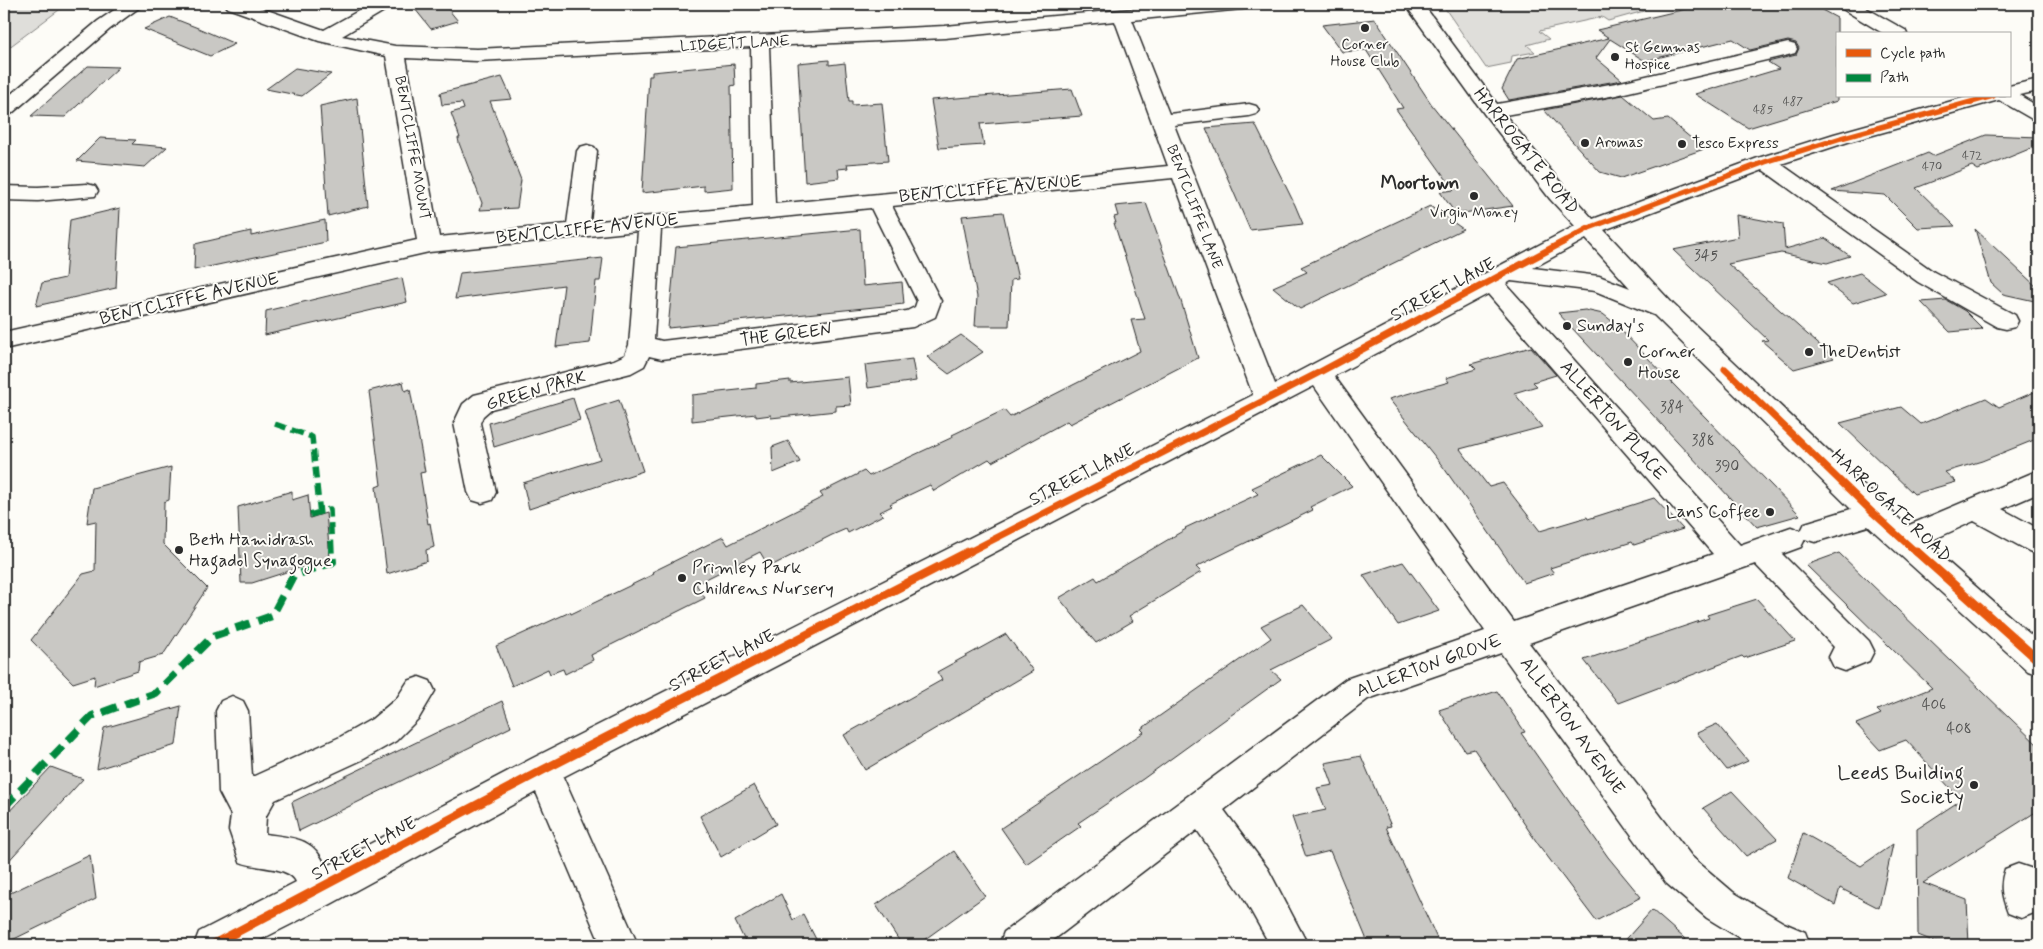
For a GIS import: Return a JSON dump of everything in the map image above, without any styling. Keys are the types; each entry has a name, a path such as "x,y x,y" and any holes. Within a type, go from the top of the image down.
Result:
{"street":[{"path":"4,110 104,25 135,4"},
{"name":"LIDGETT LANE","path":"234,4 326,37 359,46 395,52 477,55 760,43 945,32 1242,4"},
{"path":"326,37 382,4"},
{"path":"1025,4 1034,24"},
{"name":"HARROGATE ROAD","path":"1414,4 1492,111 1558,194 1664,310 1873,513 2035,658"},
{"path":"1847,4 1895,32"},
{"name":"BENTCLIFFE LANE","path":"1122,16 1267,397"},
{"path":"760,43 764,211"},
{"path":"1492,111 1616,90 1788,49"},
{"name":"BENTCLIFFE MOUNT","path":"395,52 429,245"},
{"path":"2010,92 2039,85"},
{"name":"STREET LANE","path":"212,945 318,891 543,770 1267,397 1318,373 1499,278 1589,228 1765,162 1841,138 1986,98"},
{"path":"2009,98 2039,115"},
{"path":"1161,121 1249,110"},
{"path":"578,230 587,151"},
{"path":"1765,162 1888,248 1926,277 2006,321"},
{"name":"BENTCLIFFE AVENUE","path":"4,341 429,245 1180,171"},
{"path":"4,193 38,194 87,191"},
{"name":"THE GREEN","path":"641,345 662,350 913,319 926,311 929,301 878,200"},
{"path":"641,345 650,224"},
{"path":"1499,278 1599,284 1664,310"},
{"name":"ALLERTON PLACE","path":"1499,278 1748,555 1858,651 1845,658"},
{"name":"GREEN PARK","path":"482,492 467,423 472,411 483,402 622,367 635,360 641,345"},
{"name":"ALLERTON AVENUE","path":"1318,373 1507,637 1679,870 1720,905 1772,937 1792,945"},
{"path":"1904,540 2039,481"},
{"path":"1976,509 2039,543"},
{"name":"ALLERTON GROVE","path":"1017,945 1357,689 1803,535 1873,513"},
{"path":"318,891 306,863 293,855 252,850 246,830 249,812 263,789 352,748 384,730 408,708 420,691"},
{"path":"232,711 236,792 249,812"},
{"path":"543,770 620,945"},
{"path":"1201,807 1255,882 1290,945"}],"shaded area":[{"path":"4,4 67,4 4,51"},
{"path":"1442,4 1633,4 1644,11 1608,21 1602,17 1539,31 1549,39 1527,45 1535,52 1512,56 1511,63 1486,68"}],"building":[{"path":"432,4 444,4 458,21 431,29 415,9"},
{"path":"1707,4 1822,4 1822,10 1837,18 1837,101 1748,128 1695,94 1779,69 1768,62 1796,55 1799,48 1796,43 1788,41 1750,50 1733,39 1645,61 1610,39 1596,58 1622,80 1509,100 1502,89 1517,59 1609,38 1597,30"},
{"path":"170,17 235,44 210,56 144,29"},
{"path":"1375,19 1432,105 1513,206 1456,214 1440,192 1454,190 1396,109 1403,108 1366,50 1342,52 1322,25"},
{"path":"829,60 829,65 845,63 849,101 852,101 852,105 882,103 888,161 847,164 848,168 838,169 839,178 805,182 798,63"},
{"path":"734,64 735,85 731,86 733,188 704,191 704,186 642,193 649,76 652,76 652,72"},
{"path":"88,66 119,67 65,117 31,116"},
{"path":"295,68 331,74 302,96 266,89"},
{"path":"502,77 512,99 490,101 521,180 517,208 480,210 482,203 459,143 458,138 460,138 451,113 464,109 462,103 442,105 440,93"},
{"path":"1072,89 1082,116 980,124 984,145 939,148 931,100"},
{"path":"1623,95 1654,121 1668,119 1704,149 1621,178 1600,172 1544,110"},
{"path":"357,98 368,206 328,216 320,106"},
{"path":"1255,124 1303,224 1250,230 1206,128"},
{"path":"1986,135 2039,137 2039,145 1978,170 1972,166 1916,188 1955,226 1918,228 1885,195 1832,191 1928,153 1933,156"},
{"path":"100,138 136,140 132,144 167,147 145,167 77,161"},
{"path":"1146,203 1181,301 1198,358 1070,424 1067,421 992,462 989,459 934,491 930,485 890,504 892,506 880,512 883,515 848,533 846,529 832,535 769,567 760,552 696,584 705,598 591,655 593,660 565,674 563,669 550,674 548,669 512,686 496,646 570,612 571,614 654,574 652,572 723,537 728,545 823,497 820,493 864,471 869,476 953,437 952,435 1004,410 1010,417 1140,351 1131,320 1145,319 1114,223 1116,223 1114,217 1118,216 1115,206"},
{"path":"1430,206 1463,229 1300,309 1273,287 1307,272 1301,267"},
{"path":"120,208 116,288 36,306 42,283 65,278 70,220"},
{"path":"1003,212 1018,279 1011,280 1009,326 975,326 977,297 962,216"},
{"path":"1736,215 1783,224 1785,249 1825,238 1850,256 1827,263 1781,253 1728,264 1834,358 1794,369 1762,341 1768,340 1673,250 1738,237"},
{"path":"325,220 326,242 194,270 195,244 251,231 251,236"},
{"path":"860,229 863,286 902,282 904,304 668,328 676,247"},
{"path":"1975,229 2039,289 2039,302 2003,294 1991,283"},
{"path":"603,258 600,281 596,281 590,343 556,347 564,285 455,299 460,273"},
{"path":"1860,273 1886,293 1853,303 1827,283"},
{"path":"402,278 407,302 265,335 266,311"},
{"path":"1946,300 1965,311 1983,329 1950,332 1921,302"},
{"path":"1585,310 1603,314 1613,322 1800,515 1757,527 1558,313"},
{"path":"961,335 983,352 949,374 927,357"},
{"path":"1531,347 1556,375 1533,382 1537,386 1514,393 1542,427 1460,449 1489,487 1503,483 1540,531 1587,517 1588,519 1654,498 1683,529 1634,545 1632,542 1550,568 1554,573 1524,583 1444,468 1389,399 1449,382 1446,378 1476,369 1471,364"},
{"path":"912,359 916,381 868,388 865,365"},
{"path":"848,377 851,405 836,406 836,411 771,418 771,415 756,417 756,414 692,421 692,395 756,388 756,384 790,380 790,383"},
{"path":"403,382 405,391 410,389 425,472 420,473 428,524 430,523 434,547 426,550 427,561 387,574 376,487 381,485 369,391"},
{"path":"2039,390 2039,438 1982,461 1945,472 1956,482 1914,494 1840,423 1901,407 1921,424 1986,398 1999,407"},
{"path":"573,398 580,420 494,447 489,423"},
{"path":"619,400 643,471 529,509 523,483 600,459 585,411"},
{"path":"788,441 800,462 773,473 772,447"},
{"path":"1321,455 1352,486 1310,507 1313,510 1196,567 1201,572 1129,616 1133,621 1096,643 1059,598 1095,577 1098,581 1185,528 1258,494 1252,488"},
{"path":"171,467 169,500 164,502 163,544 207,588 163,655 139,662 138,671 94,686 95,676 73,683 31,640 83,574 95,571 96,521 87,523 92,488"},
{"path":"292,491 292,500 308,495 310,518 326,513 330,558 252,583 241,583 238,507"},
{"path":"1839,553 2039,746 2039,810 1923,883 1967,900 1969,945 1943,945 1918,935 1917,829 1961,800 1906,740 1880,750 1856,724 1881,714 1877,710 1932,688 1806,565"},
{"path":"1403,562 1439,611 1398,625 1363,575"},
{"path":"1757,599 1795,641 1744,658 1742,656 1618,703 1584,660 1709,618 1707,615"},
{"path":"1303,605 1332,639 1271,670 1281,679 1143,779 1078,823 1081,826 1026,864 1001,828 1144,732 1141,729 1271,638 1261,626"},
{"path":"1006,634 1033,671 865,770 844,735 942,680 937,672"},
{"path":"1497,691 1525,732 1521,733 1608,857 1641,897 1596,921 1538,844 1474,749 1465,751 1439,710"},
{"path":"502,701 511,727 299,831 292,802"},
{"path":"181,706 176,745 97,769 104,728"},
{"path":"1717,724 1748,761 1727,770 1697,733"},
{"path":"1361,756 1391,826 1386,827 1440,945 1369,945 1330,851 1306,857 1292,817 1326,810 1317,788 1333,785 1325,763"},
{"path":"51,767 83,779 4,866 4,817"},
{"path":"754,785 776,824 721,857 700,816"},
{"path":"1732,791 1777,839 1746,856 1703,808"},
{"path":"1803,833 1861,866 1893,844 1879,908 1840,888 1835,905 1788,878"},
{"path":"954,851 985,896 917,945 902,945 876,905"},
{"path":"90,855 96,899 4,944 4,896"},
{"path":"781,894 793,920 803,914 819,945 747,945 735,921"},
{"path":"1652,910 1692,945 1621,945"}],"marked path":[{"path":"275,424 312,437 320,515"},
{"path":"4,807 92,716 156,693 213,636 272,616 293,576 333,562 330,509 310,515"}],"cycle path":[{"path":"212,945 384,856 543,770 1318,373 1589,228 1765,162 1841,138 1986,98"},
{"path":"1725,369 1873,513 2039,661"}],"place":[{"name":"Corner House Club","path":"1365,28"},
{"name":"St Gemmas Hospice","path":"1615,57"},
{"name":"Aromas","path":"1585,143"},
{"name":"Tesco Express","path":"1682,144"},
{"name":"Virgin Money","path":"1474,196"},
{"name":"Sunday's","path":"1567,326"},
{"name":"TheDentist","path":"1809,352"},
{"name":"Corner House","path":"1628,362"},
{"name":"Lans Coffee","path":"1770,512"},
{"name":"Beth Hamidrash Hagadol Synagogue","path":"179,550"},
{"name":"Primley Park Childrens Nursery","path":"682,578"},
{"name":"Leeds Building Society","path":"1974,785"}],"district":[{"name":"Moortown","path":"1420,183"}]}
